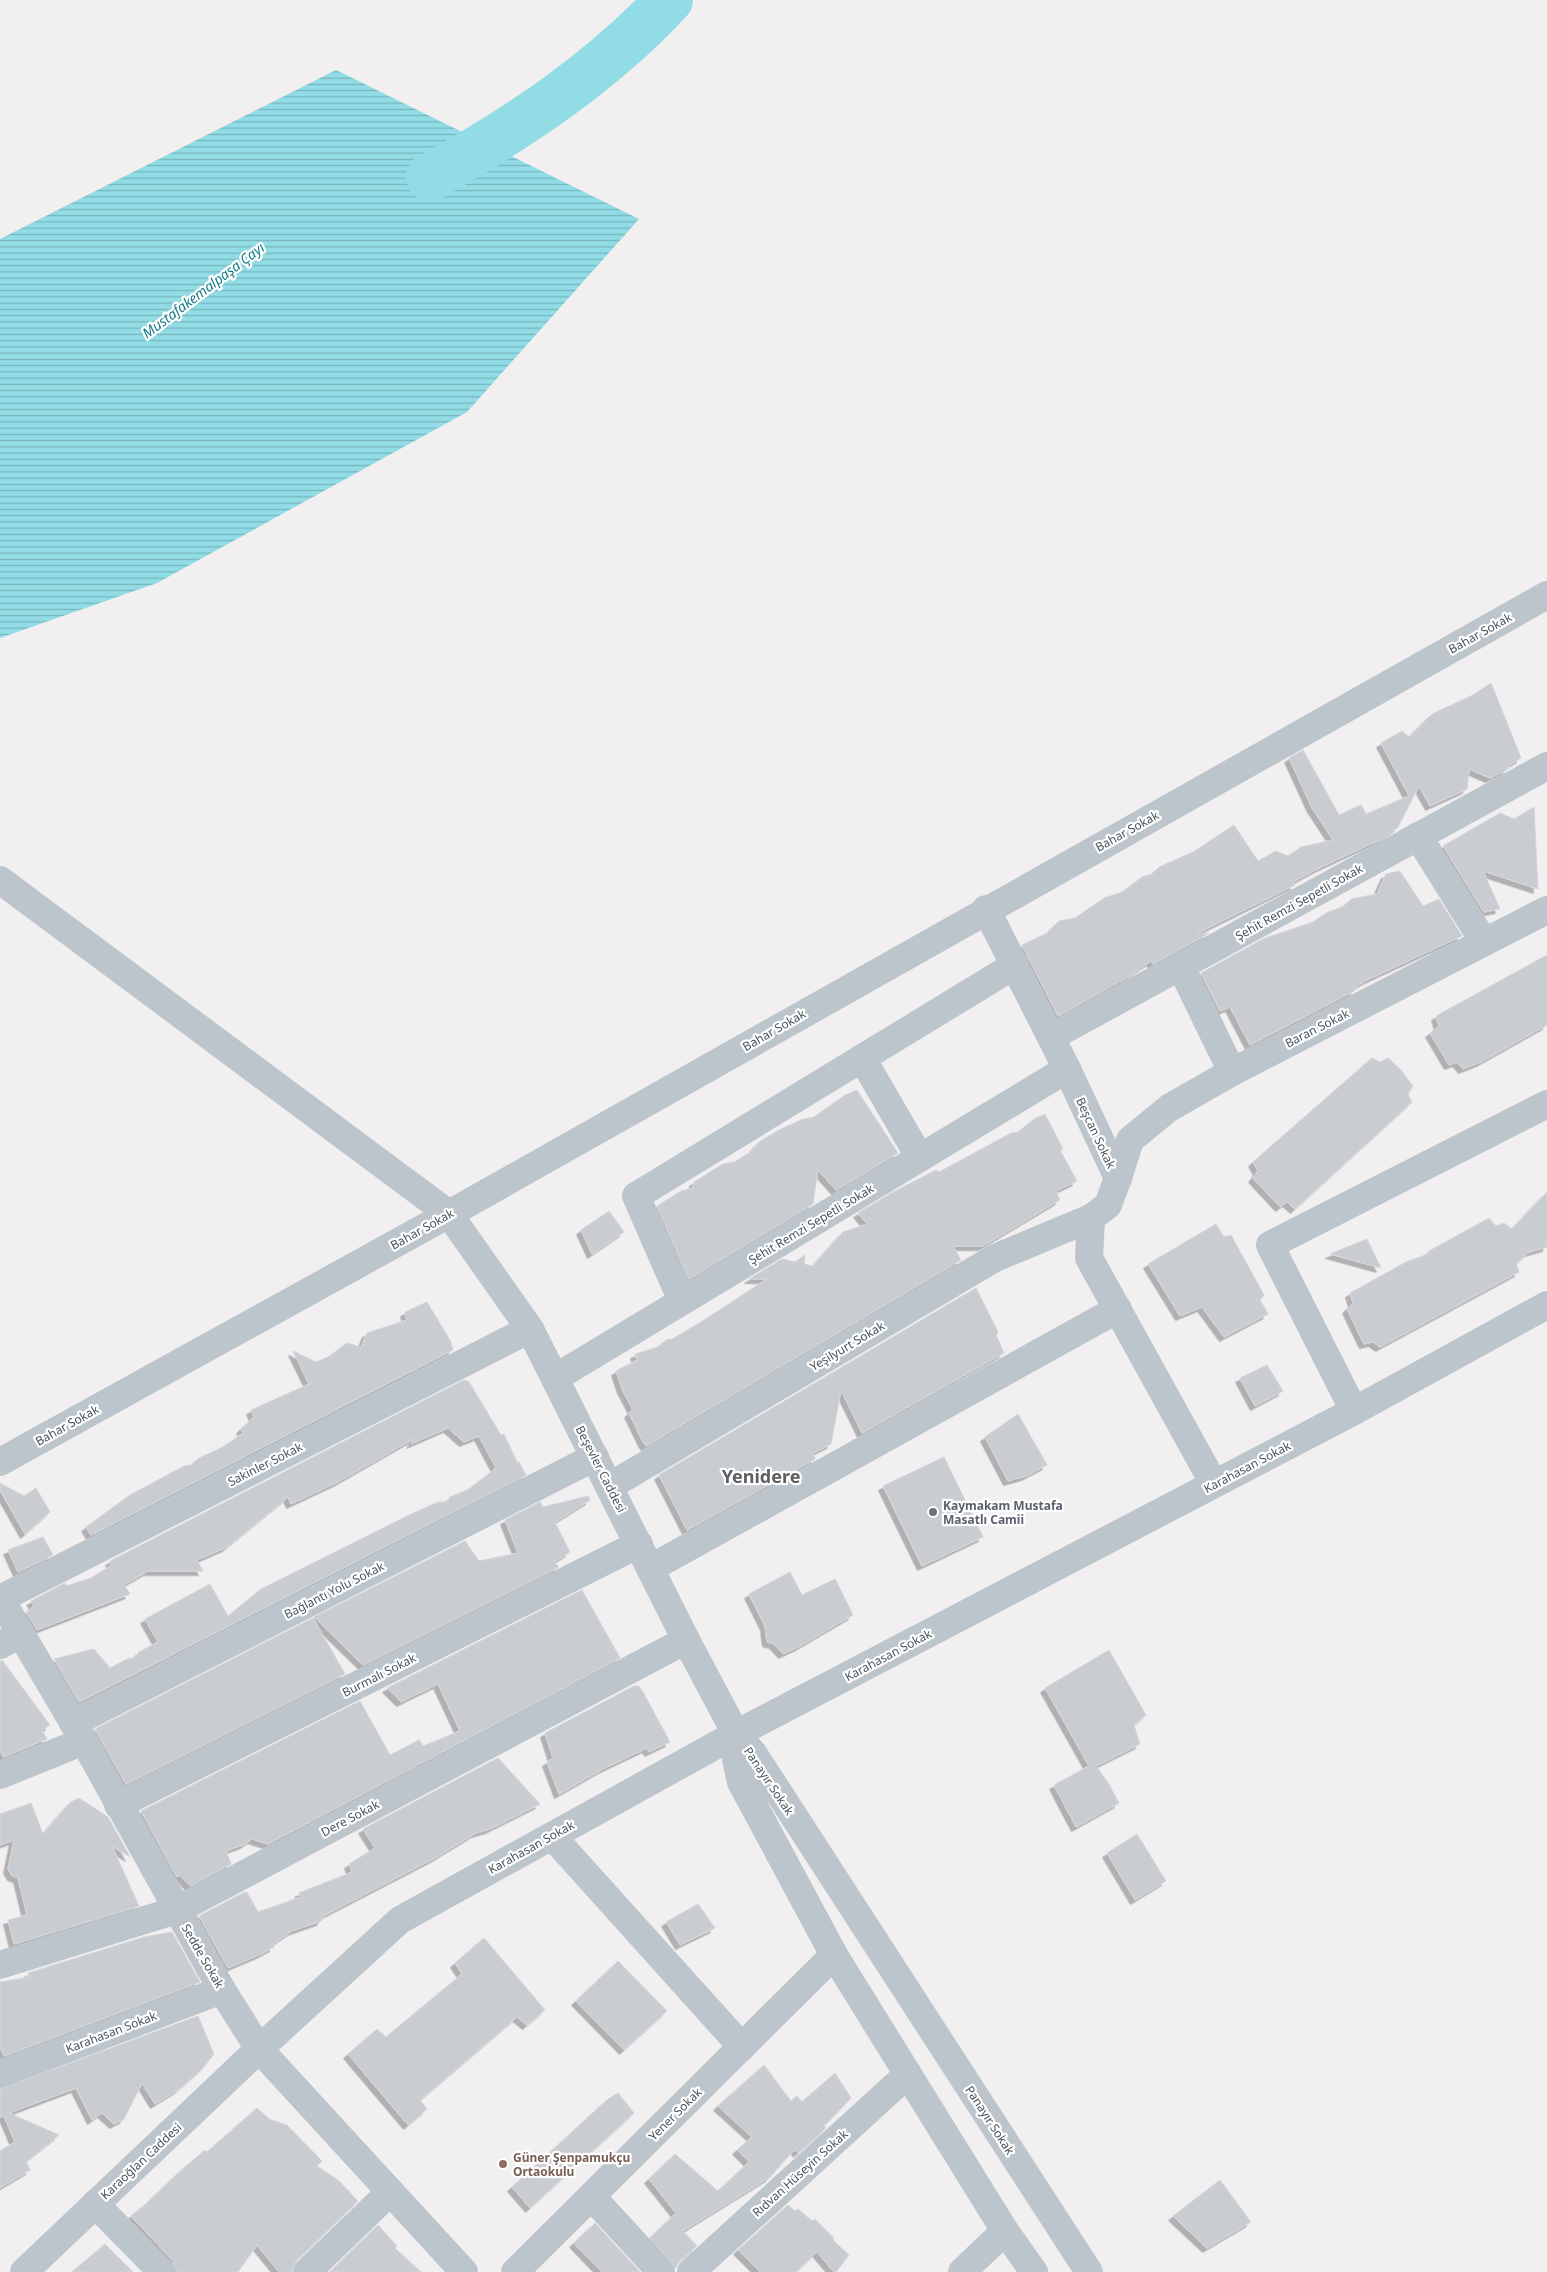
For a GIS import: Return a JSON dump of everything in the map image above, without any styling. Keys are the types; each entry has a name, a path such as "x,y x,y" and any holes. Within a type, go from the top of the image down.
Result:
{"street":[{"name":"Bahar Sokak","path":"0,1462 449,1214 1547,595"},
{"name":"Şehit Remzi Sepetli Sokak","path":"1051,1037 1547,766"},
{"path":"1418,836 1484,942"},
{"name":"Beşevler Caddesi","path":"0,880 449,1214 530,1329 686,1640 736,1734"},
{"name":"Beşcan Sokak","path":"986,910 1067,1069 1118,1178 1108,1205 1091,1218"},
{"name":"Baran Sokak","path":"1118,1178 1130,1140 1169,1108 1232,1072 1547,910"},
{"path":"682,1301 636,1196 1015,965"},
{"path":"1181,967 1232,1072"},
{"path":"862,1058 920,1158"},
{"name":"Şehit Remzi Sepetli Sokak","path":"555,1378 1067,1069"},
{"path":"1354,1411 1270,1245 1547,1104"},
{"path":"1091,1218 1089,1258 1214,1484"},
{"name":"Yeşilyurt Sokak","path":"610,1486 995,1258 1091,1218"},
{"name":"Karahasan Sokak","path":"259,2049 400,1920 736,1734 1354,1411 1547,1306"},
{"path":"651,1568 1118,1309"},
{"name":"Sakinler Sokak","path":"0,1598 530,1329"},
{"name":"Bağlantı Yolu Sokak","path":"0,1775 595,1457"},
{"name":"Burmalı Sokak","path":"118,1805 639,1544"},
{"name":"Sedde Sokak","path":"0,1598 10,1639 78,1732 222,1990 259,2049 464,2272"},
{"name":"Dere Sokak","path":"0,1966 177,1910 686,1640"},
{"name":"Panayır Sokak","path":"736,1734 736,1758 741,1782 834,1955 1004,2231 1034,2272"},
{"name":"Panayır Sokak","path":"736,1734 753,1753 1089,2272"},
{"path":"552,1836 742,2047"},
{"name":"Yener Sokak","path":"515,2272 834,1955"},
{"name":"Karahasan Sokak","path":"0,2074 222,1990"},
{"name":"Karaoğlan Caddesi","path":"24,2272 259,2049"},
{"name":"Rıdvan Hüseyin Sokak","path":"692,2272 908,2074"},
{"path":"307,2272 390,2192"},
{"path":"592,2197 661,2272"},
{"path":"95,2204 162,2272"},
{"path":"962,2272 1004,2231"}],"water":[{"path":"336,70 639,219 467,412 157,583 0,638 0,239"}],"building":[{"path":"1491,683 1521,758 1506,770 1490,778 1469,769 1467,789 1430,806 1419,786 1398,827 1379,840 1317,869 1293,882 1295,885 1196,934 1209,933 1153,964 1151,961 1129,976 1058,1016 1022,945 1047,933 1059,921 1075,918 1104,898 1122,892 1142,877 1152,874 1159,867 1193,852 1234,825 1258,861 1276,851 1288,856 1301,847 1333,840 1312,808 1289,758 1303,750 1339,815 1361,805 1366,814 1409,796 1381,743 1402,731 1409,737 1432,714 1471,696"},
{"path":"1534,807 1538,889 1483,871 1500,909 1484,912 1443,846 1500,813 1514,819"},
{"path":"1400,871 1423,906 1439,899 1462,936 1367,980 1357,986 1354,991 1250,1045 1230,1007 1220,1011 1201,973 1263,939 1313,922 1326,913 1344,906 1351,899 1377,894 1386,874"},
{"path":"1547,955 1547,1025 1481,1062 1463,1069 1457,1062 1449,1065 1430,1033 1439,1026 1436,1016"},
{"path":"1372,1058 1380,1062 1388,1058 1401,1070 1413,1086 1408,1094 1412,1102 1295,1209 1287,1202 1280,1207 1253,1178 1258,1171 1253,1162"},
{"path":"857,1090 898,1153 836,1190 818,1170 813,1204 689,1279 657,1206 681,1191 693,1188 694,1182 723,1164 734,1162 751,1152 759,1142 779,1130 803,1119 814,1117 845,1095"},
{"path":"1045,1114 1063,1149 1060,1150 1077,1181 1056,1191 1060,1200 983,1246 953,1246 961,1260 646,1446 644,1444 629,1413 633,1410 622,1389 616,1371 637,1360 635,1354 658,1347 666,1340 672,1339 701,1322 767,1279 749,1279 782,1259 795,1262 805,1255 804,1264 813,1266 843,1232 867,1224 858,1213 936,1170 939,1172 1011,1133 1018,1132 1034,1119"},
{"path":"1547,1192 1547,1247 1529,1252 1516,1264 1519,1272 1380,1347 1373,1342 1364,1344 1347,1309 1353,1303 1350,1293 1406,1262 1428,1254 1429,1251 1489,1218 1496,1226 1504,1223 1512,1229"},
{"path":"609,1211 624,1232 592,1254 581,1230"},
{"path":"1216,1224 1224,1237 1231,1235 1264,1295 1260,1300 1268,1314 1224,1337 1202,1307 1180,1316 1148,1264"},
{"path":"1367,1239 1381,1268 1330,1254"},
{"path":"976,1288 998,1332 996,1335 1004,1353 862,1433 841,1390 831,1444 813,1453 815,1459 687,1530 659,1475"},
{"path":"427,1302 450,1340 453,1350 91,1535 86,1527 130,1495 184,1466 191,1465 199,1458 223,1447 243,1433 241,1429 254,1417 251,1410 309,1384 293,1351 316,1362 328,1357 347,1343 361,1347 367,1333 407,1320 405,1312"},
{"path":"1267,1365 1283,1391 1255,1406 1240,1378"},
{"path":"464,1380 469,1382 501,1435 504,1434 517,1462 519,1462 526,1475 79,1702 54,1659 94,1649 110,1668 127,1659 135,1658 139,1652 158,1642 145,1619 210,1584 228,1616 261,1589 407,1516 438,1502 447,1502 450,1497 469,1489 496,1468 479,1436 464,1442 448,1428 411,1444 415,1438 338,1482 291,1504 288,1497 227,1547 197,1560 203,1571 148,1571 124,1585 130,1594 37,1630 27,1613 34,1605 31,1601 65,1583 66,1586 91,1578 112,1565 110,1561"},
{"path":"1018,1414 1047,1465 1026,1476 1008,1481 985,1437"},
{"name":"Kaymakam Mustafa Masatlı Camii","path":"944,1457 983,1537 922,1566 883,1486"},
{"path":"0,1483 24,1496 36,1488 50,1512 25,1534 0,1490"},
{"path":"588,1496 590,1500 555,1522 570,1552 554,1562 559,1567 363,1665 314,1617 465,1541 479,1561 518,1553 505,1520 540,1502 543,1507"},
{"path":"43,1537 53,1555 18,1572 8,1550"},
{"path":"790,1572 802,1595 835,1579 853,1615 783,1654 774,1644 767,1642 765,1626 749,1594"},
{"path":"582,1590 620,1658 268,1844 252,1839 245,1844 226,1851 231,1864 190,1886 180,1875 177,1877 141,1811 360,1701 390,1755 419,1740 423,1746 460,1731 438,1684 401,1702 387,1688"},
{"path":"313,1618 345,1674 126,1784 95,1729"},
{"path":"1109,1650 1146,1715 1134,1725 1140,1744 1096,1766 1109,1784 1119,1803 1076,1827 1054,1785 1089,1766 1045,1688"},
{"path":"2,1660 50,1725 42,1730 47,1739 3,1757 0,1750 0,1661"},
{"path":"634,1686 639,1686 643,1692 670,1742 649,1752 647,1748 603,1769 559,1794 547,1762 553,1758 545,1733"},
{"path":"498,1758 540,1804 490,1829 476,1833 435,1858 325,1915 321,1921 292,1931 273,1944 274,1947 228,1968 199,1916 247,1892 258,1912 301,1897 299,1893 352,1872 349,1864 375,1848 363,1829"},
{"path":"79,1798 108,1817 130,1857 112,1846 139,1906 14,1944 8,1920 27,1915 18,1878 12,1876 8,1869 14,1840 0,1845 0,1814 31,1803 43,1834 71,1802"},
{"path":"1137,1834 1166,1881 1135,1900 1107,1853"},
{"path":"698,1904 715,1928 680,1945 666,1922"},
{"path":"172,1932 200,1982 4,2056 0,2047 0,1982 30,1977 28,1973 144,1937"},
{"path":"484,1938 545,2010 527,2025 517,2017 420,2100 427,2109 408,2125 348,2054 377,2029 386,2037 462,1974 455,1963"},
{"path":"618,1961 667,2011 624,2050 576,2001"},
{"path":"198,2016 214,2054 202,2069 179,2089 155,2104 142,2083 124,2119 114,2124 102,2113 92,2120 76,2088 9,2113 59,2135 26,2161 30,2170 0,2188 0,2151 15,2142 4,2116 0,2117 0,2089"},
{"path":"764,2065 791,2101 797,2096 802,2102 835,2073 851,2098 824,2126 826,2128 798,2153 795,2149 770,2177 683,2231 697,2246 680,2260 676,2268 650,2238 676,2213 649,2179 675,2154 718,2191 749,2162 737,2150 752,2137 718,2106"},
{"path":"618,2093 634,2113 530,2208 512,2187 608,2099"},
{"path":"257,2108 269,2119 287,2125 322,2161 317,2166 338,2180 358,2201 296,2261 292,2272 279,2272 257,2245 238,2272 177,2272 173,2261 131,2216 205,2150 207,2152"},
{"path":"1220,2180 1251,2222 1207,2248 1173,2216"},
{"path":"788,2205 795,2211 798,2209 812,2221 815,2219 849,2255 836,2272 817,2252 796,2272 760,2272 738,2250"},
{"path":"595,2223 640,2272 602,2272 574,2243"},
{"path":"378,2225 397,2246 395,2248 421,2272 330,2272"},
{"path":"105,2244 133,2272 72,2272"}],"waterway":[{"name":"Mustafakemalpaşa Çayı","path":"430,177 462,159 557,98 615,52 669,0"}],"place":[{"name":"Kaymakam Mustafa Masatlı Camii","path":"933,1512"},
{"name":"Güner Şenpamukçu Ortaokulu","path":"503,2164"}],"district":[{"name":"Yenidere","path":"761,1476"}]}
